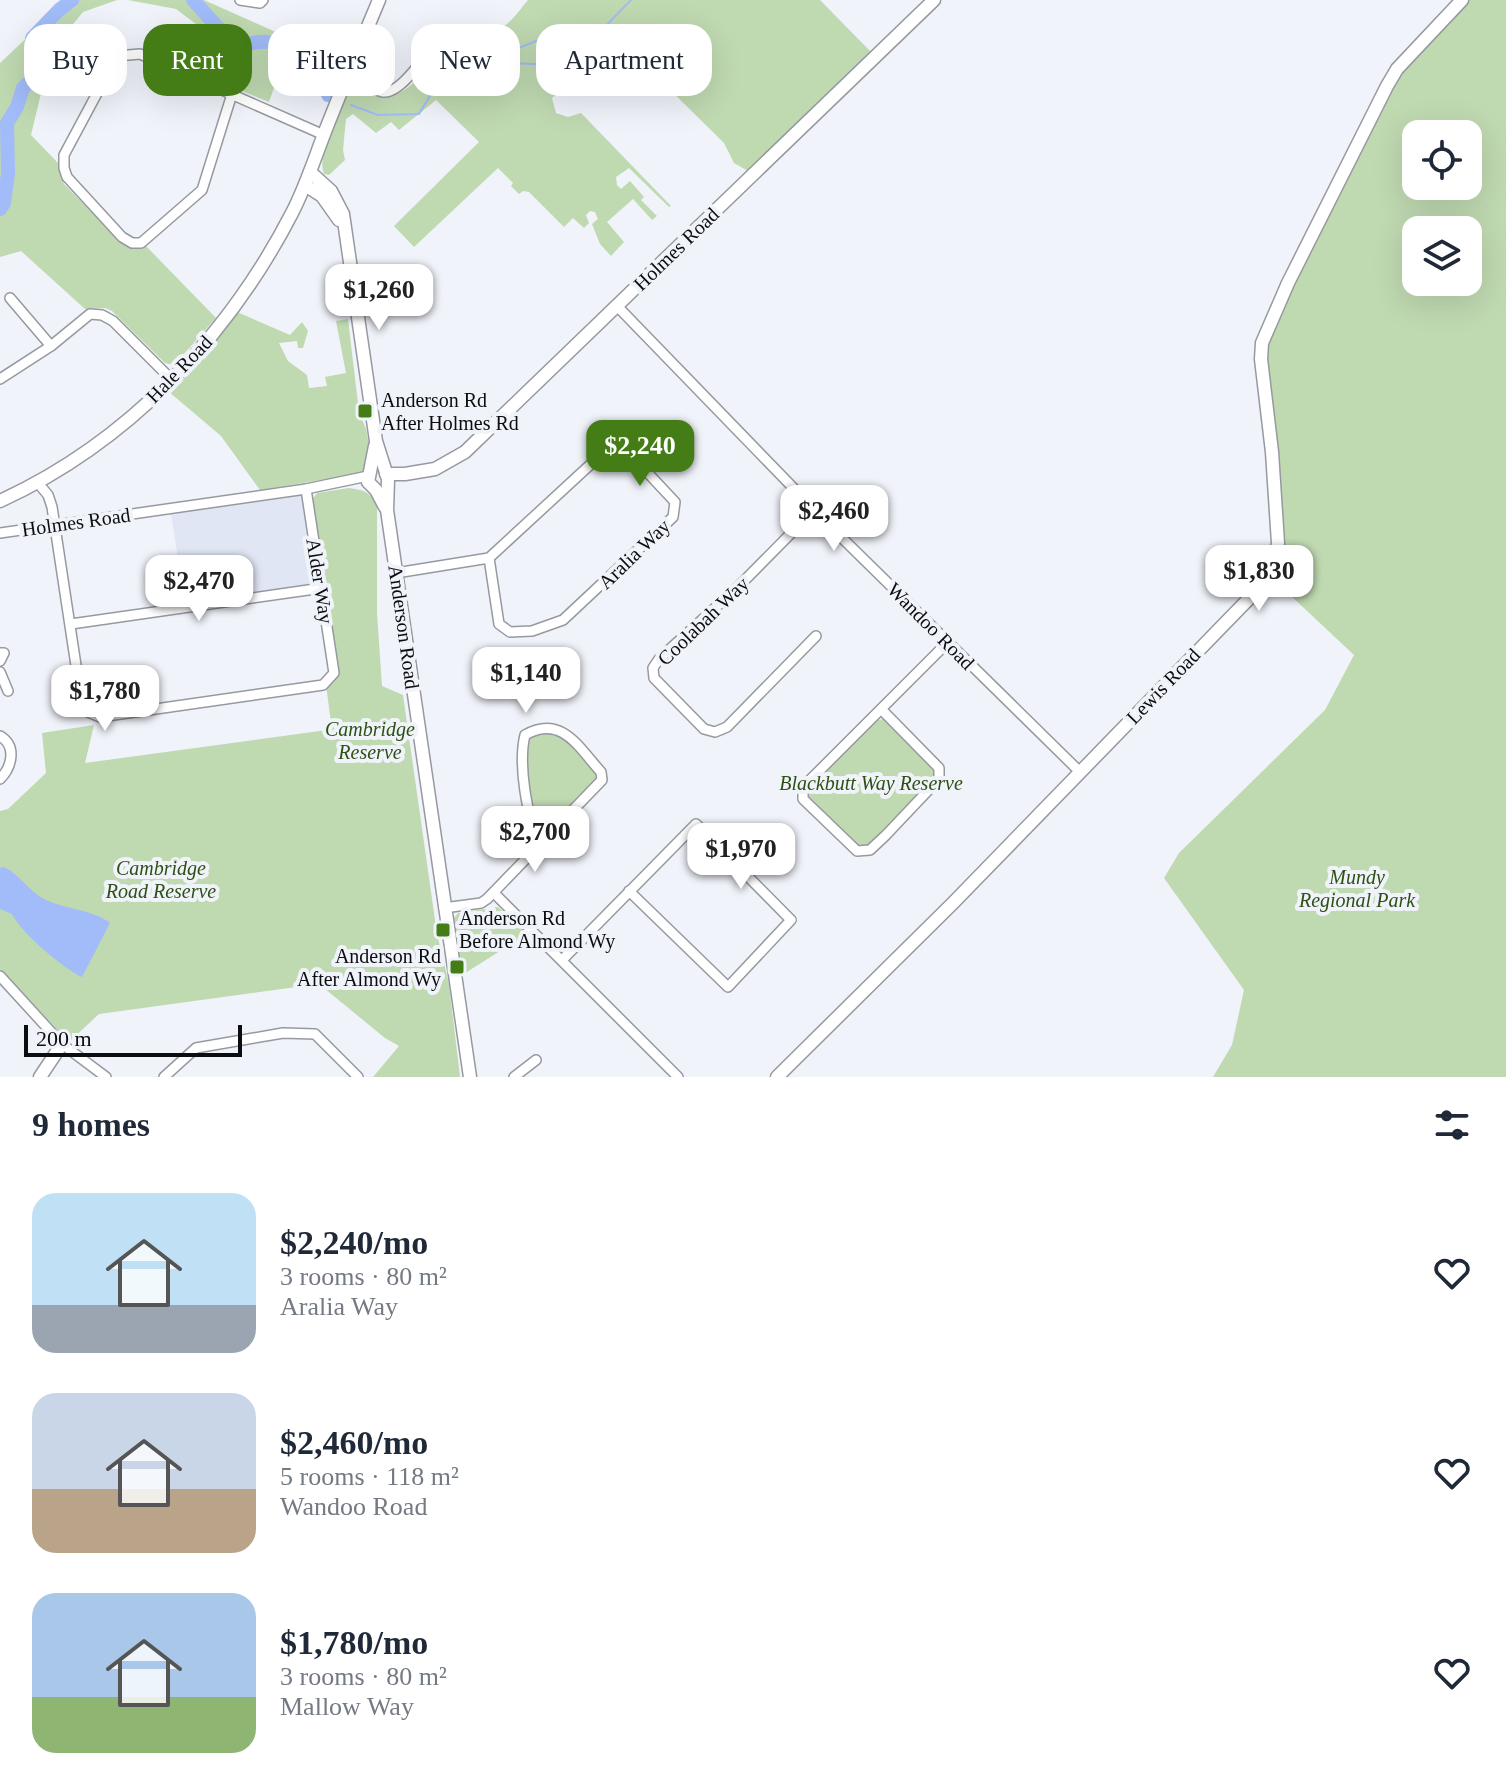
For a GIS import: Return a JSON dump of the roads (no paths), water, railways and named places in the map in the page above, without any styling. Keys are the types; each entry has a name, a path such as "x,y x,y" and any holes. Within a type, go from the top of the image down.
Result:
{"street":[{"path":"240,0 260,3 263,0"},
{"name":"Hale Road","path":"369,24 379,0"},
{"name":"Holmes Road","path":"0,533 379,480 435,469 465,452 934,0"},
{"name":"Lewis Road","path":"777,1077 1269,578 1278,543 1262,343 1288,283 1387,86 1397,69 1462,0"},
{"path":"140,54 232,94 202,190 141,243 132,243 122,237 67,177 64,155 117,56 140,54"},
{"path":"395,89 411,73"},
{"path":"236,96 324,135"},
{"name":"Hale Road","path":"0,501 43,480 118,429 172,380 220,326 251,283 290,216 340,96"},
{"path":"310,172 325,183 343,214 379,480"},
{"path":"305,185 322,196 345,230"},
{"path":"10,298 51,346"},
{"name":"Wandoo Road","path":"617,306 815,509 1080,772"},
{"path":"0,379 51,346 90,314 102,315 113,321 172,380"},
{"name":"Aralia Way","path":"617,440 675,502 673,517 563,620 532,631 510,632 499,624 489,558 617,440"},
{"path":"43,480 52,507 71,624 322,588"},
{"name":"Anderson Road","path":"379,480 387,510 470,1077"},
{"name":"Alder Way","path":"71,624 82,705 88,712 100,717 323,685 334,673 306,489"},
{"name":"Coolabah Way","path":"815,509 737,588 659,659 653,668 654,678 704,729 715,732 727,727 816,636"},
{"path":"396,573 489,558"},
{"path":"881,709 939,768 939,779 870,850 857,851 803,799 803,787 881,709 948,642"},
{"path":"0,653 4,653 0,661"},
{"path":"444,908 481,903 494,893 602,780 601,772 564,731 550,727 525,735 521,750 530,821 537,848"},
{"path":"0,736 8,743 11,764 0,779"},
{"path":"562,960 629,891 696,824 791,920 728,987 629,891"},
{"path":"494,893 678,1077"},
{"path":"0,976 62,1044 106,1077"},
{"path":"164,1077 196,1048 283,1033 315,1034 358,1077"},
{"path":"40,1077 62,1044"},
{"path":"514,1077 536,1060"}],"water":[{"path":"4,867 44,899 96,915 110,923 82,977 43,949 12,914 0,909 0,868"}],"waterway":[{"path":"0,209 4,203 8,173 7,123 17,107 23,88 34,77 32,38 72,0"},
{"path":"193,0 233,44 268,42"},
{"path":"520,64 556,64 569,60 631,0"},
{"path":"351,105 378,115 419,114 437,84 455,91 474,69 489,81 497,57 536,41"}],"place":[{"name":"Anderson Rd After Holmes Rd","path":"365,411"},
{"name":"Anderson Rd Before Almond Wy","path":"443,930"},
{"name":"Anderson Rd After Almond Wy","path":"457,967"}],"park label":[{"name":"Cambridge Reserve","path":"370,740"},
{"name":"Blackbutt Way Reserve","path":"871,783"},
{"name":"Cambridge Road Reserve","path":"161,880"},
{"name":"Mundy Regional Park","path":"1357,888"}]}
